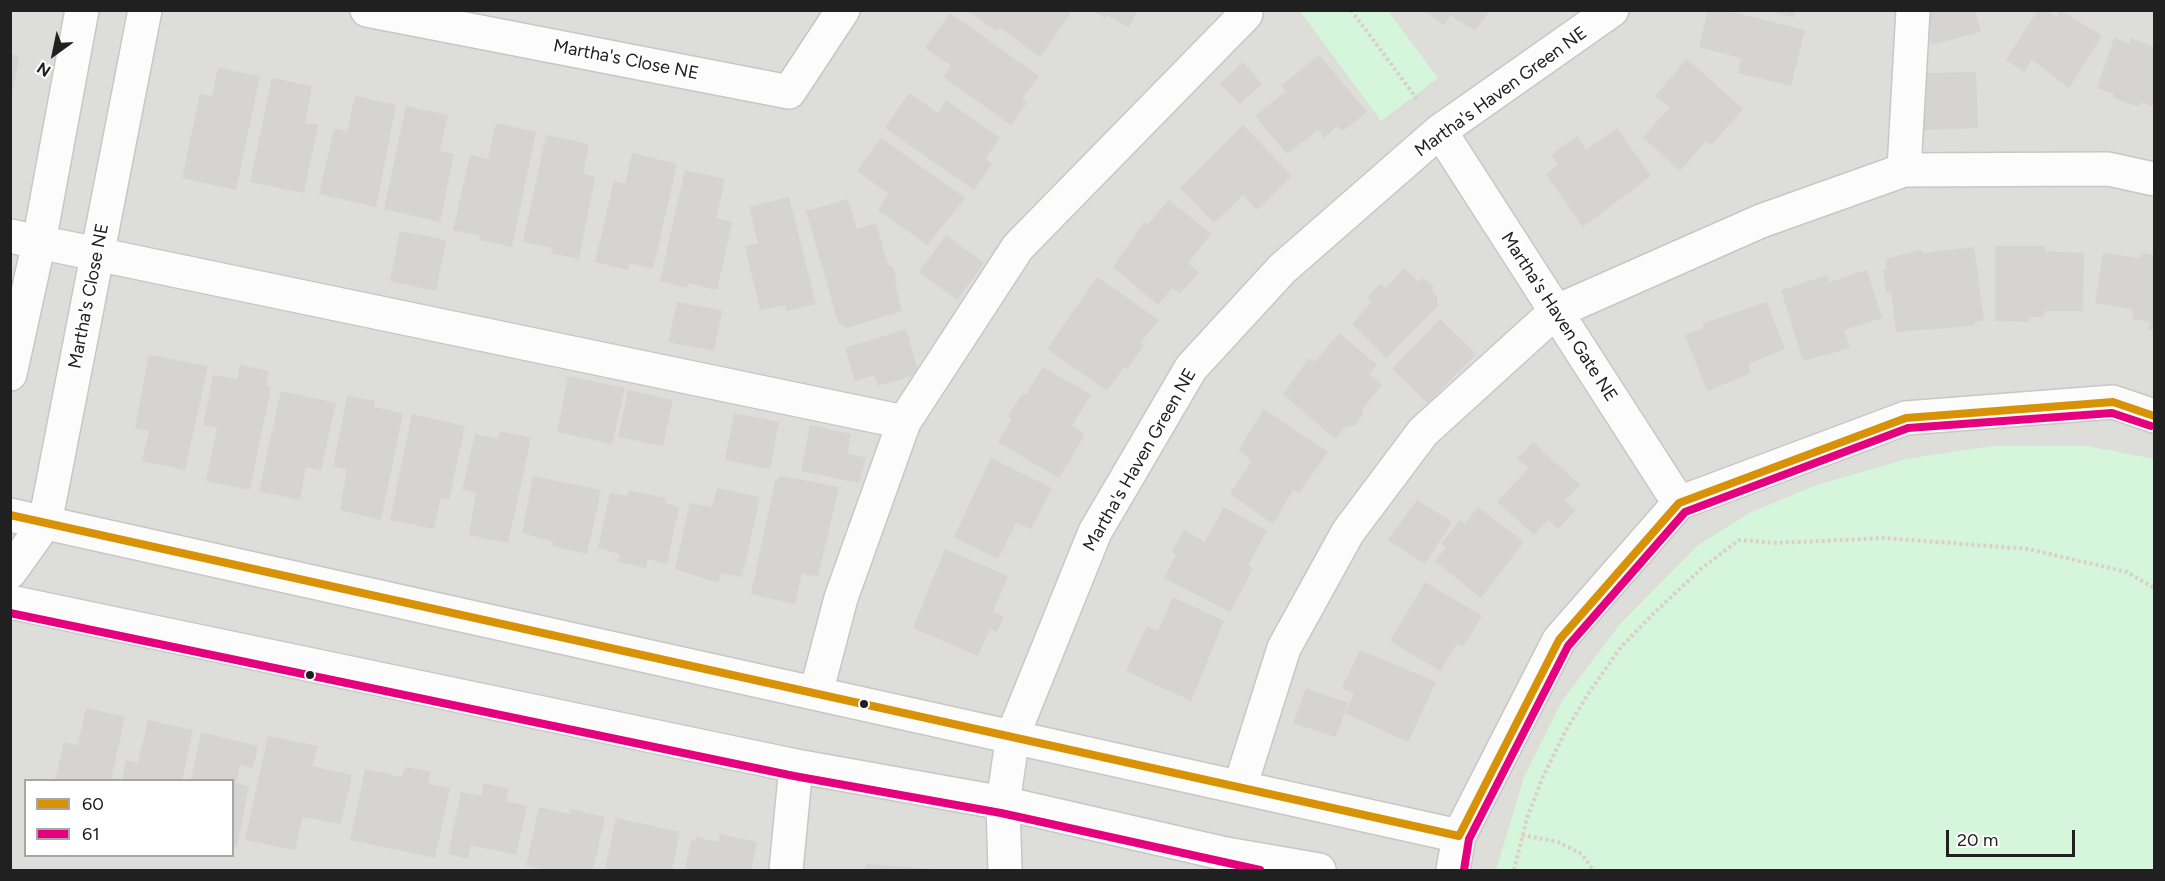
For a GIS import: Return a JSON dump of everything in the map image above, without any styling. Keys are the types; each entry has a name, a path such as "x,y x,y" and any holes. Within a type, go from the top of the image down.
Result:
{"street":[{"path":"10,374 25,239 82,10"},
{"name":"Martha's Close NE","path":"10,572 45,523 145,10"},
{"name":"Martha's Close NE","path":"367,10 789,92 843,10"},
{"path":"816,693 841,598 904,423 1018,247 1246,14 1244,10"},
{"name":"Martha's Haven Green NE","path":"1005,870 1003,803 1013,735 1095,532 1191,368 1282,269 1440,131 1612,10"},
{"path":"1904,170 1913,10"},
{"name":"Martha's Haven Gate NE","path":"1440,131 1679,503"},
{"path":"1240,787 1284,648 1348,532 1424,432 1555,312 1761,221 1904,170 2108,169 2154,179"},
{"path":"25,239 904,423"},
{"path":"1454,870 1459,836 1559,640 1679,503 1906,418 2113,402 2154,416"},
{"path":"10,515 1013,735 1459,836"},
{"path":"10,602 796,765 1003,803 1225,862 1319,870"},
{"path":"786,870 796,765"}],"path":[{"path":"1351,10 1440,131"},
{"path":"1514,870 1522,835 1542,778 1565,732 1621,647 1702,568 1739,540 1777,543 1885,538 2028,549 2127,572 2154,588"},
{"path":"1522,835 1558,842 1582,854 1593,870"}],"shaded area":[{"path":"10,11 2154,11 2154,870 11,870"}],"green space":[{"path":"1300,11 1388,11 1438,78 1381,121"},
{"path":"1992,446 2088,446 2154,459 2154,870 1496,870 1524,777 1562,701 1620,624 1697,546 1749,513 1814,486 1906,459"}],"building":[{"path":"967,10 1068,10 1071,13 1040,57 999,27 996,31"},
{"path":"1091,10 1138,10 1129,27 1107,15 1105,18"},
{"path":"1423,10 1490,10 1475,31 1450,15 1444,25"},
{"path":"1708,10 1725,10 1805,30 1791,86 1738,73 1741,58 1699,47"},
{"path":"1768,10 1796,10 1794,18"},
{"path":"1922,10 1975,10 1981,32 1931,45"},
{"path":"2038,10 2046,10 2056,17 2061,10 2102,36 2069,88 2032,60 2024,72 2006,60"},
{"path":"950,13 1039,76 1022,99 1027,103 1011,125 943,77 951,66 925,48"},
{"path":"2114,38 2130,44 2131,38 2154,47 2154,107 2141,102 2139,107 2113,98 2114,94 2097,88"},
{"path":"10,54 19,56 12,95 10,95"},
{"path":"1319,55 1367,112 1343,131 1337,126 1324,138 1318,130 1287,154 1255,116 1286,91 1281,86"},
{"path":"1687,59 1743,109 1711,145 1706,141 1680,171 1643,137 1670,107 1655,96"},
{"path":"1243,62 1262,84 1240,104 1220,84"},
{"path":"218,68 260,76 236,190 182,178 200,94 212,96"},
{"path":"1976,72 1978,128 1924,130 1922,73"},
{"path":"272,78 312,86 305,123 318,125 304,193 250,182"},
{"path":"909,93 938,113 946,100 1000,138 985,159 992,164 974,190 885,128"},
{"path":"355,96 396,105 376,207 319,194 334,129 347,131"},
{"path":"406,106 448,115 440,151 454,154 440,222 384,209"},
{"path":"496,123 536,132 512,247 480,240 481,236 453,230 470,155 488,159"},
{"path":"1243,125 1292,176 1257,210 1243,195 1214,223 1180,188"},
{"path":"1617,128 1651,176 1583,227 1546,174 1558,165 1551,155 1577,136 1586,150"},
{"path":"546,135 589,144 583,174 595,177 579,259 551,253 552,248 523,242"},
{"path":"881,138 965,198 927,245 878,210 889,194 857,171"},
{"path":"632,153 677,164 653,269 630,263 628,270 595,262 614,181 625,184"},
{"path":"685,170 725,179 716,218 732,222 717,290 688,283 687,288 660,281"},
{"path":"789,197 816,304 786,311 785,305 760,310 745,246 758,243 749,207"},
{"path":"848,199 857,229 876,223 888,265 893,267 902,311 847,328 838,322 806,211"},
{"path":"1169,200 1211,234 1188,263 1199,273 1180,293 1172,288 1158,305 1113,267 1144,222 1147,225"},
{"path":"400,231 446,240 436,291 390,281"},
{"path":"946,235 984,263 957,300 919,272"},
{"path":"1995,246 2045,246 2045,251 2084,253 2083,311 2044,311 2044,317 2029,317 2029,322 1995,321"},
{"path":"1974,247 1984,320 1975,322 1972,326 1896,332 1891,292 1886,293 1883,270 1887,269 1886,259 1920,250 1924,253"},
{"path":"2103,253 2141,258 2141,253 2154,255 2154,331 2148,330 2149,322 2132,319 2133,309 2095,303"},
{"path":"1404,268 1419,282 1423,278 1434,287 1431,290 1437,296 1438,306 1386,358 1352,324 1372,302 1367,297 1380,284 1386,288"},
{"path":"1867,270 1882,318 1844,330 1850,348 1803,361 1781,290 1828,275 1829,282"},
{"path":"1097,277 1159,320 1140,343 1144,345 1127,369 1124,367 1107,391 1047,349"},
{"path":"677,302 722,310 714,351 668,342"},
{"path":"1767,302 1785,349 1748,364 1751,373 1707,391 1685,335 1704,328 1702,324"},
{"path":"1440,319 1476,354 1428,403 1392,369"},
{"path":"906,329 919,374 878,386 874,375 855,381 845,348"},
{"path":"1339,333 1377,365 1369,374 1382,385 1363,408 1363,414 1354,426 1346,426 1335,439 1283,394 1309,358 1315,362"},
{"path":"149,355 208,366 185,470 142,461 149,431 135,428"},
{"path":"240,365 269,371 266,385 271,387 250,490 206,481 217,428 203,425 213,375 237,379"},
{"path":"1043,367 1091,395 1072,425 1085,434 1059,478 998,442 1012,419 1008,416 1023,393 1026,395"},
{"path":"568,376 625,388 612,444 557,432"},
{"path":"628,390 673,400 663,446 618,437"},
{"path":"281,391 336,403 321,470 306,467 300,500 259,491"},
{"path":"347,396 375,401 374,407 403,413 381,520 340,510 347,469 333,466"},
{"path":"1264,409 1328,452 1299,493 1293,490 1273,524 1230,494 1252,461 1239,450"},
{"path":"734,413 779,422 770,469 725,460"},
{"path":"412,414 465,426 449,500 441,498 434,529 390,520"},
{"path":"810,425 851,434 847,453 866,458 859,483 801,471"},
{"path":"500,431 531,438 508,543 469,535 476,492 462,490 475,434 498,439"},
{"path":"1533,442 1580,485 1565,501 1576,510 1558,529 1548,520 1534,535 1497,502 1529,468 1517,459"},
{"path":"991,458 1052,488 1031,529 1016,523 998,559 954,537"},
{"path":"533,476 601,490 587,554 552,546 553,542 522,533"},
{"path":"781,476 839,487 818,577 802,573 795,604 751,594 775,481"},
{"path":"717,488 760,497 742,577 721,573 718,583 675,569 690,503 712,507"},
{"path":"629,490 665,498 665,503 679,507 667,564 648,559 646,568 618,562 620,554 598,548 610,493 628,496"},
{"path":"1417,500 1452,522 1425,564 1388,540"},
{"path":"1224,507 1267,531 1248,565 1253,569 1230,612 1164,578 1176,554 1172,552 1184,530 1205,542"},
{"path":"1478,507 1524,542 1481,598 1435,561 1446,548 1441,544 1460,520 1465,523"},
{"path":"945,549 1008,576 993,612 1004,616 997,632 990,629 978,656 913,628"},
{"path":"1425,582 1482,616 1463,647 1457,644 1440,671 1390,641"},
{"path":"1173,597 1224,621 1191,701 1126,671 1147,626 1158,631"},
{"path":"1360,650 1436,682 1408,742 1345,713 1354,694 1342,688"},
{"path":"1306,688 1348,703 1336,737 1293,723"},
{"path":"86,708 125,717 111,779 55,779 64,742 78,745"},
{"path":"148,720 193,730 182,779 122,779 126,760 138,763"},
{"path":"201,732 258,746 253,768 240,765 236,783 249,786 237,847 234,846 234,779 191,779"},
{"path":"268,736 318,746 312,766 352,775 341,824 303,817 295,850 245,840"},
{"path":"405,767 431,772 428,784 450,788 435,858 350,840 365,769 402,777"},
{"path":"484,783 509,789 506,801 527,806 516,855 471,845 468,859 448,854 461,792 481,796"},
{"path":"539,807 570,814 571,809 605,817 593,870 546,870 526,866"},
{"path":"616,818 680,832 672,870 605,870"},
{"path":"720,834 757,842 751,870 685,870 691,840 695,841 696,837 718,842"},
{"path":"866,864 932,869 932,870 866,870"}],"transit line":[{"name":"60","path":"10,515 1459,836 1559,640 1679,503 1906,418 2113,402 2154,416"},
{"name":"61","path":"1464,870 1469,839 1568,646 1685,512 1908,428 2112,413 2151,426"},
{"name":"61","path":"10,613 794,776 1001,813 1260,870"}]}
